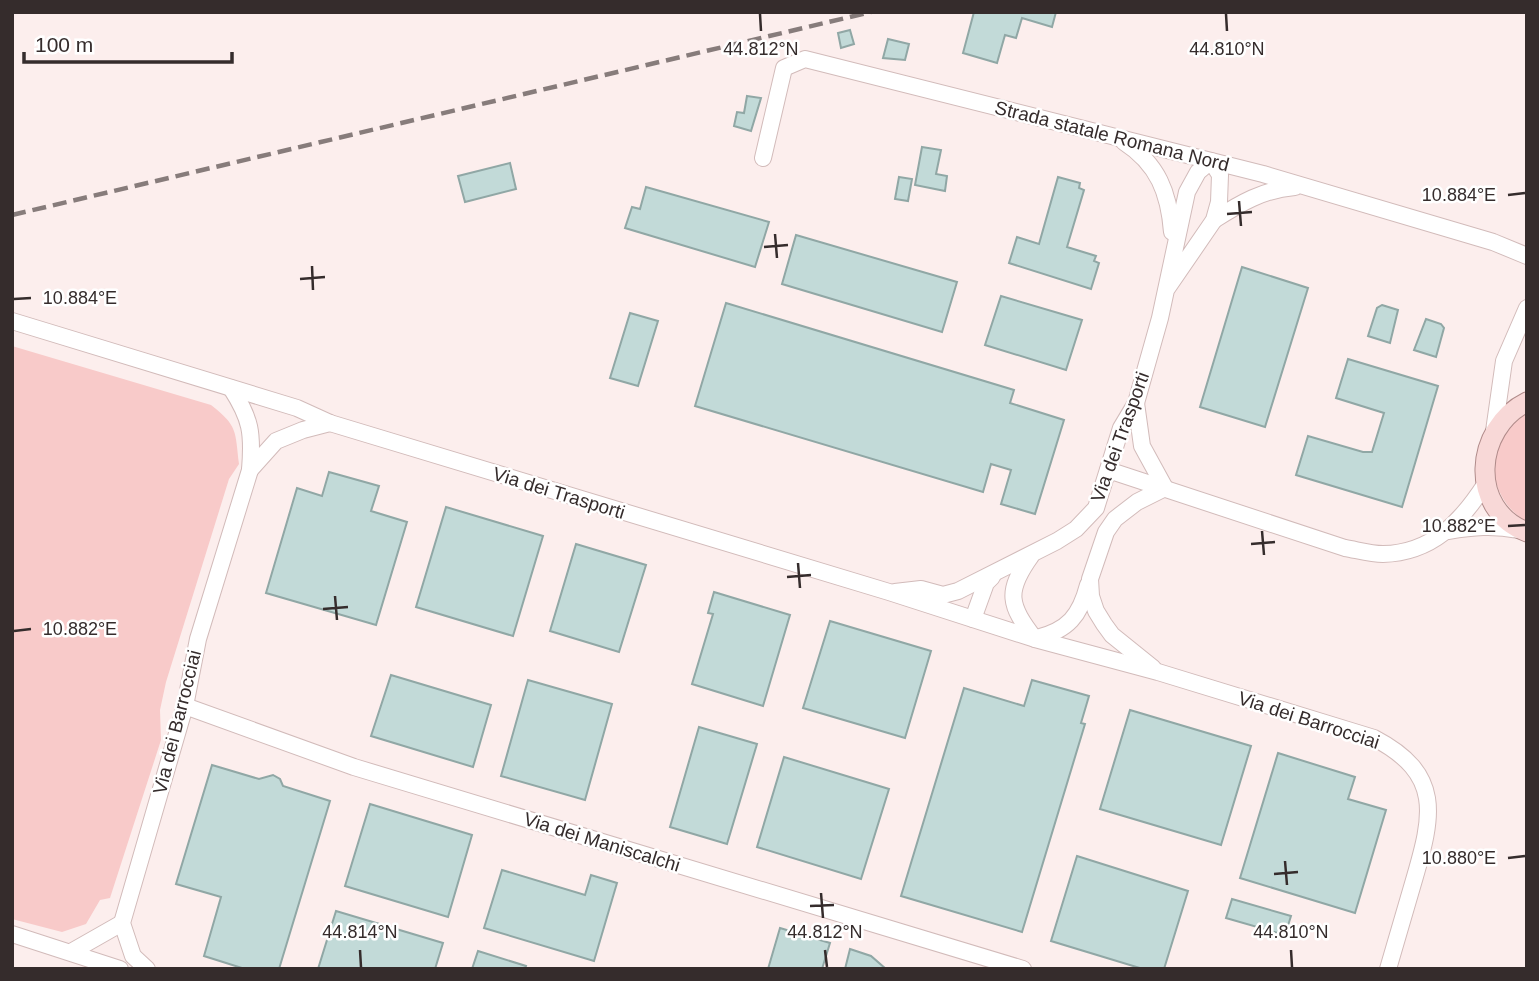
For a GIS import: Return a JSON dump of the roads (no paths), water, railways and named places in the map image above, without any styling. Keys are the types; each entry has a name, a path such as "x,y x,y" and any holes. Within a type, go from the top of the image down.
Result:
{"main road":[{"path":"1524,531 1499,510 1486,483 1485,456 1494,430 1505,417 1527,402"}],"street":[{"name":"Strada statale Romana Nord","path":"763,158 784,68 804,59 1305,186 1493,242 1527,256"},
{"name":"Via dei Trasporti","path":"1116,137 1138,151 1165,189 1171,215 1173,256"},
{"name":"Via dei Trasporti","path":"889,592 921,589 943,595 958,591 1033,554 1076,529 1086,520 1096,508 1121,428 1136,403 1166,290 1187,192 1198,172 1211,161 1220,175 1219,202 1214,220"},
{"name":"Via dei Trasporti","path":"1166,290 1214,220 1254,197 1278,188 1305,186"},
{"path":"1494,430 1504,361 1527,308"},
{"name":"Via dei Trasporti","path":"12,321 297,408 330,423 889,592 1035,639 1052,634 1070,622 1078,611 1106,532 1115,519 1137,502 1165,488"},
{"name":"Via dei Barrocciai","path":"122,923 185,706 198,639 250,470 250,425 244,408 231,388"},
{"path":"1136,403 1142,446 1165,488"},
{"name":"Via dei Barrocciai","path":"250,470 276,441 330,423"},
{"path":"1108,470 1345,548 1381,554 1410,551 1434,542 1472,506 1486,483"},
{"path":"1448,531 1487,525 1524,531"},
{"name":"Via dei Trasporti","path":"1033,554 1016,581 1012,602 1015,612 1035,639"},
{"path":"973,619 986,583 997,572"},
{"path":"1090,579 1091,596 1096,611 1112,635 1158,672"},
{"name":"Via dei Barrocciai","path":"1035,639 1158,672 1374,738 1408,760 1423,781 1429,813 1423,849 1388,969"},
{"name":"Via dei Maniscalchi","path":"185,706 354,767 1023,969"},
{"path":"71,952 122,923 133,956 147,969"},
{"path":"12,934 120,969"}],"railway":[{"path":"12,215 871,12"}]}
